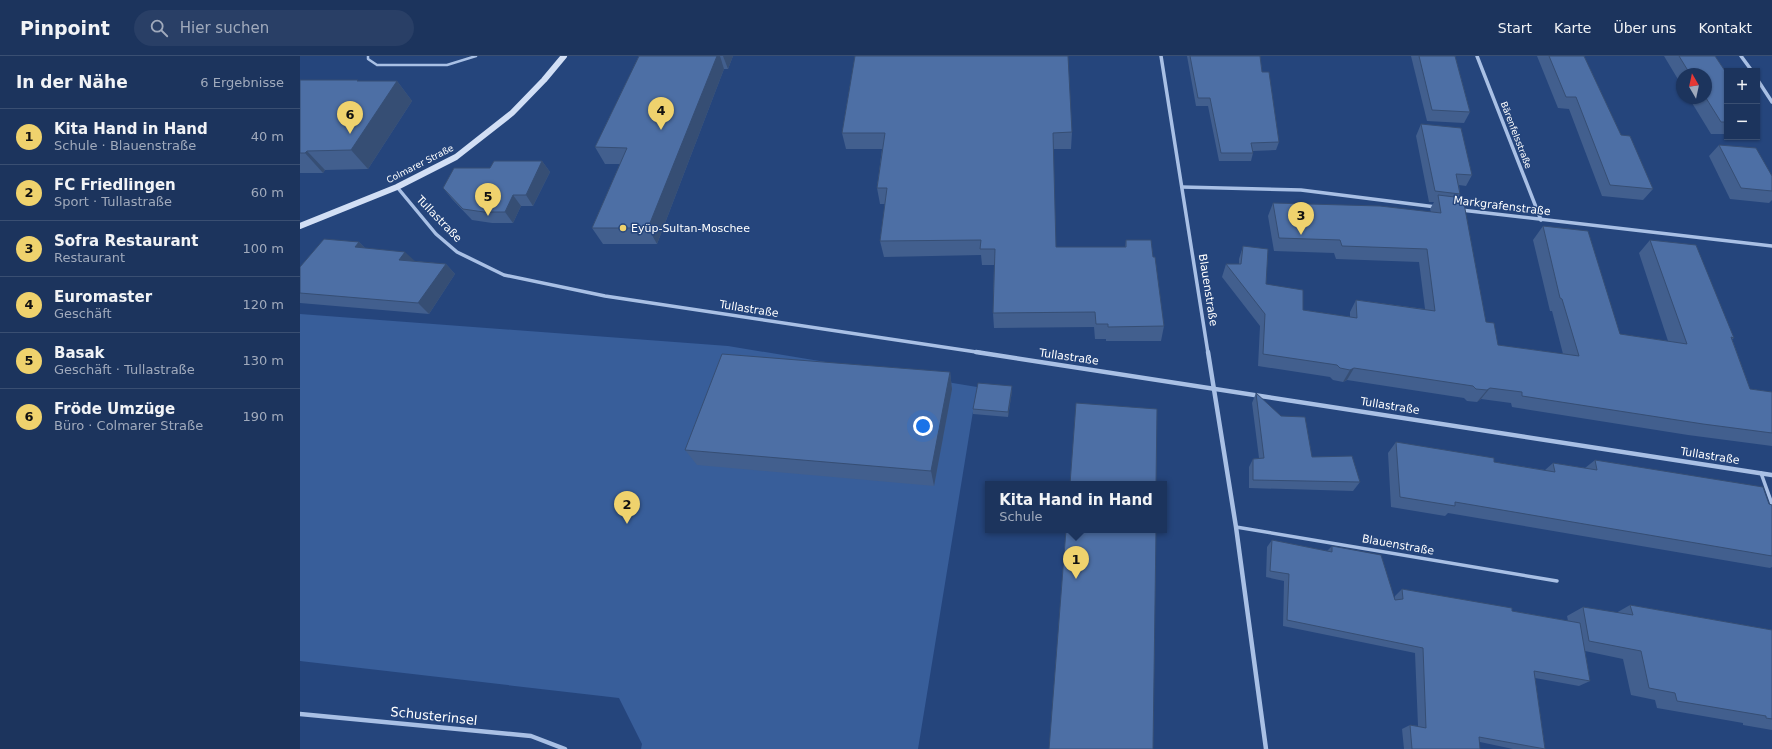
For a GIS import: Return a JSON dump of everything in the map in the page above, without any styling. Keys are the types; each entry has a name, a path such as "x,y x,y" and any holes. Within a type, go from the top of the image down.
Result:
{"main road":[{"name":"Colmarer Straße","path":"300,226 397,187 455,158 497,127 548,77 564,56"}],"street":[{"name":"Blauenstraße","path":"1161,56 1215,388 1236,527 1266,749"},
{"name":"Bärenfelsstraße","path":"1477,56 1541,220"},
{"path":"1740,56 1750,68"},
{"path":"1760,84 1772,102"},
{"name":"Tullastraße","path":"397,187 436,234 457,252 504,275 605,296 1215,388 1772,475"},
{"name":"Markgrafenstraße","path":"1182,187 1300,190 1440,207"},
{"name":"Markgrafenstraße","path":"1456,209 1772,246"},
{"name":"Schusterinsel","path":"300,714 531,736 565,749"}],"lane":[{"path":"368,56 368,59 377,65 447,65 476,56"},
{"path":"1761,473 1772,504"},
{"name":"Blauenstraße","path":"1236,527 1557,581"}],"shaded area":[{"path":"300,314 728,346 977,387 918,749 641,749 642,744 619,698 300,661"}],"building":[{"path":"639,56 717,56 648,228 592,228 627,148 595,147"},
{"path":"855,56 1068,56 1072,132 1053,133 1056,247 1126,247 1126,240 1151,240 1153,257 1155,257 1164,326 1108,327 1108,324 1096,324 1095,312 993,313 995,249 980,249 981,240 880,241 887,188 877,188 885,133 842,133"},
{"path":"1190,56 1260,56 1262,72 1269,72 1279,142 1251,143 1253,153 1221,153 1210,98 1198,98"},
{"path":"1419,56 1455,56 1470,112 1432,110"},
{"path":"1549,56 1584,56 1621,135 1630,136 1653,189 1610,185 1576,97 1566,97"},
{"path":"1679,56 1715,56 1724,70 1724,122 1721,122 1710,104 1712,104 1712,68 1686,68"},
{"path":"300,80 397,81 351,150 307,151 305,153 300,153"},
{"path":"1421,124 1461,128 1472,175 1456,174 1460,194 1435,191"},
{"path":"1719,145 1756,148 1772,176 1772,191 1741,188"},
{"path":"494,161 542,161 526,195 513,195 505,212 484,212 463,209 443,188 454,168 490,168"},
{"path":"1438,195 1463,198 1486,322 1494,323 1498,345 1579,356 1562,299 1560,298 1543,226 1588,231 1620,334 1687,344 1650,240 1696,245 1734,338 1731,337 1750,389 1772,392 1772,433 1522,396 1522,392 1490,388 1487,390 1476,389 1473,386 1354,368 1350,370 1340,368 1337,365 1263,354 1265,314 1226,264 1241,264 1243,246 1268,249 1266,284 1303,290 1303,310 1357,318 1356,300 1435,311 1427,249 1342,246 1340,240 1279,238 1273,203 1380,206 1441,213"},
{"path":"324,239 359,242 355,247 405,252 399,260 446,264 418,303 300,293 300,267"},
{"path":"722,354 950,372 931,471 685,450"},
{"path":"978,383 1012,386 1008,412 973,409"},
{"path":"1256,393 1281,416 1305,417 1312,457 1352,456 1360,482 1253,480 1253,459 1264,458"},
{"path":"1076,403 1157,409 1156,481 1070,481"},
{"path":"1396,442 1494,458 1494,462 1555,472 1553,463 1597,470 1595,460 1763,487 1769,504 1772,505 1772,556 1455,502 1455,506 1400,497"},
{"path":"1066,533 1156,533 1153,749 1049,749"},
{"path":"1272,540 1332,552 1332,546 1381,555 1395,600 1403,599 1402,589 1512,608 1512,611 1580,623 1590,681 1534,671 1545,749 1479,737 1480,749 1412,749 1410,725 1426,728 1423,648 1287,620 1289,574 1270,571"},
{"path":"1630,605 1772,630 1772,719 1766,718 1766,716 1677,701 1675,693 1649,688 1641,651 1589,641 1583,607 1633,615"}],"place":[{"name":"Euromaster","path":"661,130"},
{"name":"Fröde Umzüge","path":"350,134"},
{"name":"Basak","path":"488,216"},
{"name":"Eyüp-Sultan-Moschee","path":"623,228"},
{"name":"Sofra Restaurant","path":"1301,235"},
{"name":"FC Friedlingen","path":"627,524"},
{"name":"Kita Hand in Hand","path":"1076,579"}]}
